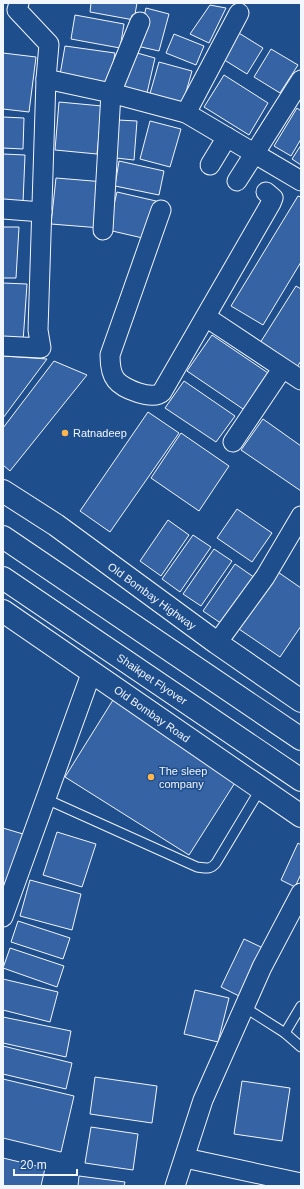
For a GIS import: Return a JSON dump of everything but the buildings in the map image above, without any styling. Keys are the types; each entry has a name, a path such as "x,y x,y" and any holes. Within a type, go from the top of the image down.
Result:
{"main road":[{"name":"Old Bombay Highway","path":"3,491 56,525 217,643 301,701"},
{"path":"3,537 301,739"},
{"name":"Shaikpet Flyover","path":"3,578 301,780"},
{"name":"Old Bombay Road","path":"3,611 301,816"}],"street":[{"path":"3,346 41,348 38,330 46,79 49,44 17,10 19,3"},
{"path":"186,113 239,13"},
{"path":"103,230 111,93 140,22"},
{"path":"46,79 111,93 186,113 301,181"},
{"path":"237,181 301,80"},
{"path":"210,165 227,137"},
{"path":"161,210 110,355 110,363 116,381 134,391 154,396 159,395 162,392 272,204 273,198 264,195 280,168"},
{"path":"3,209 42,212"},
{"path":"206,317 282,369 301,380"},
{"path":"233,442 282,369"},
{"path":"217,643 265,577 301,516"},
{"path":"3,917 92,671"},
{"path":"176,1186 203,1100 262,967 301,893"},
{"path":"185,1158 301,1183"}],"lane":[{"path":"46,799 197,867 206,868 212,867 216,862 260,788"},
{"path":"285,1033 301,1006"},
{"path":"244,1007 285,1033 301,1047"}],"place":[{"name":"Ratnadeep","path":"65,433"},
{"name":"The sleep company","path":"151,777"}]}
